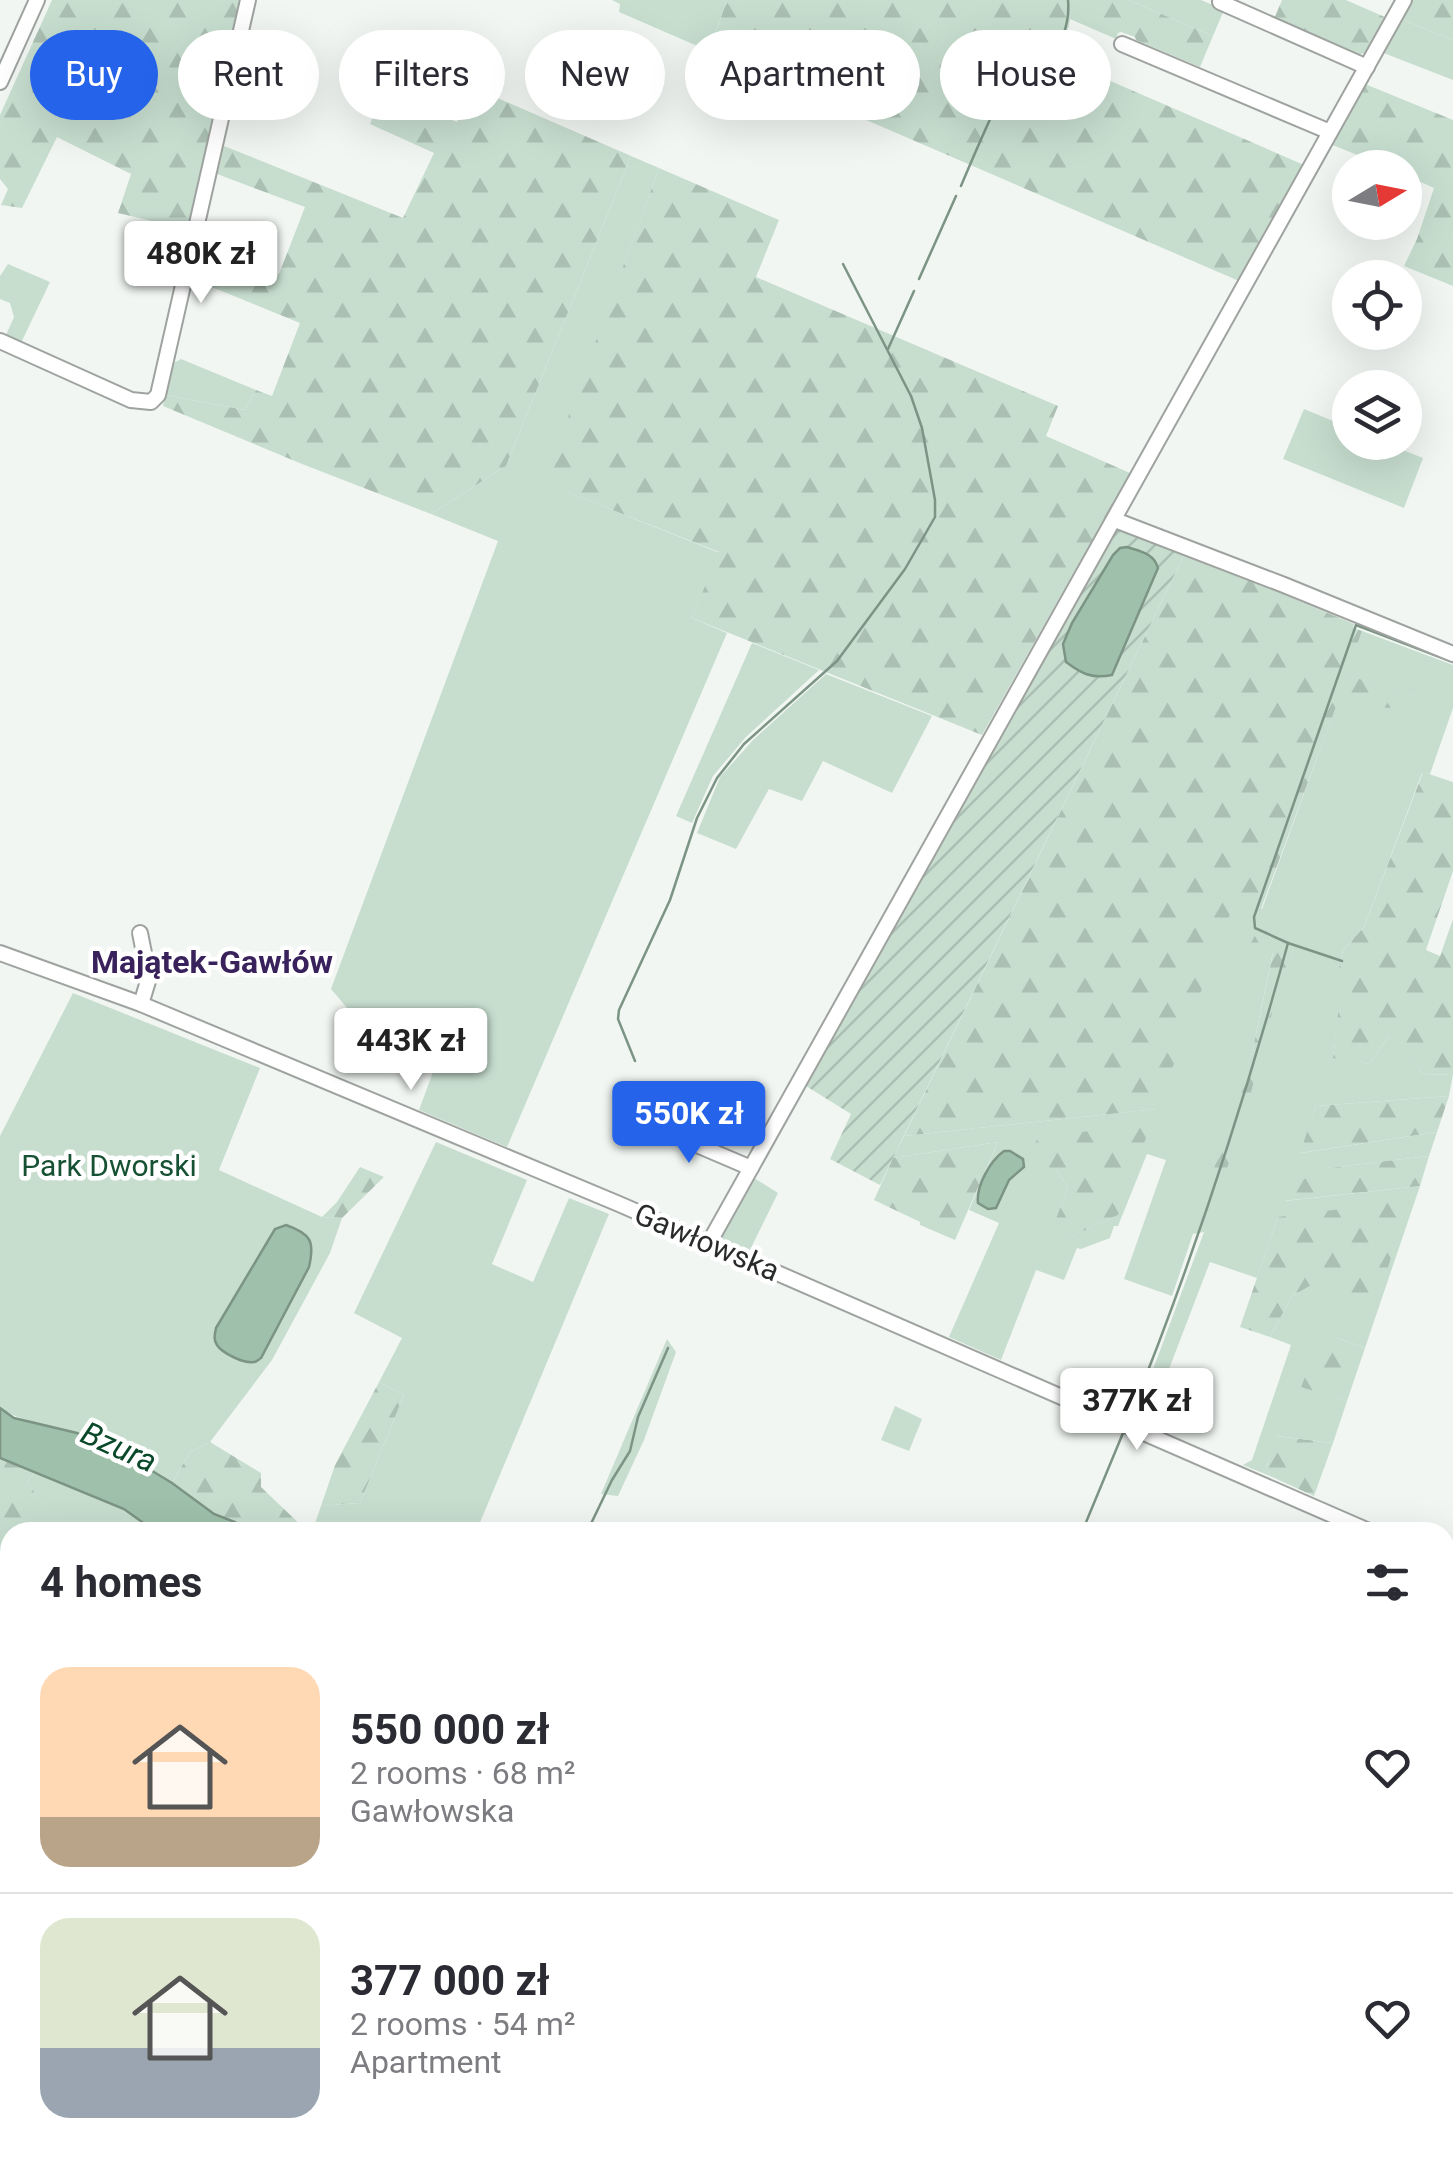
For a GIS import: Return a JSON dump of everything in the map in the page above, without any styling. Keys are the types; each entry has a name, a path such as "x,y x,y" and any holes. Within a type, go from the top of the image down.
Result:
{"street":[{"path":"0,82 37,0"},
{"path":"0,340 130,400 150,402 158,395 248,0"},
{"path":"709,1243 1404,0"},
{"path":"1220,2 1367,66"},
{"path":"1122,44 1330,132"},
{"path":"1115,520 1453,654"},
{"path":"140,934 149,978 140,1004"},
{"name":"Gawłowska","path":"0,953 140,1004 709,1243 1348,1522"},
{"path":"653,1118 690,1142 751,1168"}],"green space":[{"path":"52,0 243,0 236,30 178,30 178,120 215,120 190,230 118,213 131,174 57,137 22,208 1,205 8,189 0,179 0,115 30,49 30,120 158,120 158,30 38,30"},
{"path":"612,0 727,0 716,30 685,30 685,41 619,12 620,4"},
{"path":"727,0 1129,0 1213,36 1200,67 1135,37 1121,32 1116,39 1111,37 1111,30 1095,30 1070,19 1067,30 940,30 940,120 1111,120 1111,81 1304,165 1239,281 866,120 920,120 920,30 717,30"},
{"path":"1129,0 1201,0 1224,10 1213,36"},
{"path":"1282,0 1346,0 1387,18 1368,52 1357,55 1274,19"},
{"path":"1411,0 1453,0 1453,40 1400,19"},
{"path":"1400,19 1453,40 1453,80 1381,52"},
{"path":"1365,84 1453,120 1453,286 1422,273 1422,260 1407,260 1417,240 1422,240 1422,224 1434,188 1422,183 1422,150 1345,150 1330,144"},
{"path":"505,101 525,110 525,120 548,120 631,156 506,466 431,514 163,406 165,395 245,410 256,390 272,396 300,323 192,279 200,243 279,274 305,207 217,174 224,146 403,218 434,153 370,124 372,120 505,120"},
{"path":"631,156 659,168 545,483 720,553 692,618 727,633 507,1147 419,1110 441,1050 348,1009 331,989 498,541 431,514 506,466"},
{"path":"659,168 779,220 756,277 1058,406 1046,436 1130,473 982,735 692,618 719,552 544,483"},
{"path":"8,264 50,282 21,343 6,335 14,317 10,303 0,299 0,276"},
{"path":"181,359 256,390 245,410 165,395 172,364"},
{"path":"1304,409 1332,421 1332,460 1423,458 1404,508 1283,459"},
{"path":"1118,526 1185,553 880,1185 830,1159 851,1114 806,1086"},
{"path":"1185,553 1354,624 1353,628 1362,631 1346,675 1418,696 1417,710 1337,704 1261,909 1235,901 1157,1109 904,1136"},
{"path":"1362,631 1453,665 1453,708 1430,774 1422,773 1364,927 1343,950 1333,1057 1370,1064 1388,1037 1406,1045 1423,1075 1453,1074 1449,1096 1316,1106 1301,1153 1437,1132 1429,1156 1328,1168 1285,1201 1420,1186 1365,1348 1337,1338 1301,1386 1347,1401 1333,1443 1277,1436 1266,1466 1270,1476 1243,1465 1252,1460 1291,1345 1270,1337 1292,1296 1310,1286 1278,1217 1257,1278 1210,1262 1151,1416 1155,1426 1135,1418 1204,1232 1193,1234 1172,1296 1124,1279 1166,1160 1147,1154 1118,1226 1114,1226 1110,1238 1077,1248 1064,1280 1036,1270 1001,1360 949,1337 999,1223 969,1210 998,1142 893,1158 904,1136 1156,1109 1235,900 1262,909 1337,703 1417,709 1417,696 1345,675","holes":["1293,950 1237,1100 1252,1053 1273,952","1056,1169 1118,1215 1045,1248 1068,1188"]},
{"path":"752,643 819,670 746,737 713,776 692,823 676,816"},
{"path":"826,674 932,716 892,793 823,761 802,801 769,789 736,849 697,833 720,777 753,740"},
{"path":"1423,772 1453,782 1453,871 1426,950 1440,956 1453,919 1453,1074 1423,1075 1406,1046 1388,1037 1370,1064 1333,1058 1343,950 1364,927"},
{"path":"1260,926 1288,935 1293,950 1249,1100 1236,1100 1252,1053 1273,953 1251,943"},
{"name":"Park Dworski","path":"73,993 260,1068 219,1170 322,1217 342,1218 330,1253 272,1360 210,1442 190,1452 172,1483 100,1442 0,1408 0,1136"},
{"path":"1449,1096 1437,1132 1300,1153 1316,1106"},
{"path":"1229,1121 1244,1121 1216,1199 1204,1200"},
{"path":"1151,1124 1118,1215 1044,1249 1068,1188 1056,1169 1036,1165 1029,1158 1038,1137"},
{"path":"436,1142 527,1180 492,1264 533,1282 569,1198 609,1214 480,1522 315,1522 321,1506 360,1503 404,1395 379,1382 402,1338 354,1313"},
{"path":"998,1142 955,1240 874,1200 893,1158"},
{"path":"1429,1156 1420,1186 1283,1201 1289,1186 1328,1168"},
{"path":"360,1167 384,1177 342,1218 322,1217 337,1202"},
{"path":"754,1178 778,1193 749,1252 720,1239 721,1231"},
{"path":"1404,1201 1405,1211 1376,1307 1310,1286 1292,1296 1270,1337 1240,1327 1278,1217"},
{"path":"1337,1338 1365,1348 1347,1401 1301,1387 1315,1350"},
{"path":"667,1339 676,1352 644,1440 618,1496 601,1494"},
{"path":"379,1382 404,1395 360,1503 321,1506 335,1465"},
{"path":"895,1406 922,1419 909,1451 881,1440"},
{"path":"1276,1436 1333,1443 1314,1496 1270,1476 1266,1467"},
{"path":"210,1442 261,1473 261,1487 298,1522 235,1522 214,1514 172,1483 190,1452"},
{"path":"0,1458 35,1472 27,1482 48,1512 48,1522 0,1522"},
{"path":"35,1472 124,1509 142,1522 47,1522 47,1512 27,1482"}],"shaded area":[{"path":"1127,547 1150,556 1158,568 1112,675 1088,675 1066,662 1063,644 1113,555"},
{"path":"1004,1151 1023,1159 1024,1167 1009,1180 996,1208 988,1209 978,1203 979,1189 989,1167"},
{"path":"286,1225 309,1240 309,1267 261,1358 254,1362 239,1360 217,1345 216,1328 275,1229"},
{"path":"0,1408 14,1418 77,1433 126,1455 214,1514 235,1522 142,1522 124,1509 0,1458"}],"waterway":[{"path":"961,186 1010,81 1018,72 1044,63 1056,51 1066,26 1068,0"},
{"path":"919,279 956,196"},
{"path":"635,1061 618,1019 619,1010 670,900 697,818 717,778 744,744 837,661 905,569 935,517 922,428 911,396 843,264"},
{"path":"888,349 914,291"},
{"path":"1130,1416 1196,1241 1271,1003 1288,943 1255,928 1254,917 1356,625 1453,662"},
{"path":"1288,943 1342,961"},
{"path":"592,1522 630,1451 638,1417 668,1348"},
{"path":"1086,1522 1123,1433"}],"district":[{"name":"Majątek-Gawłów","path":"212,962"}],"water label":[{"name":"Bzura","path":"119,1447"}]}
